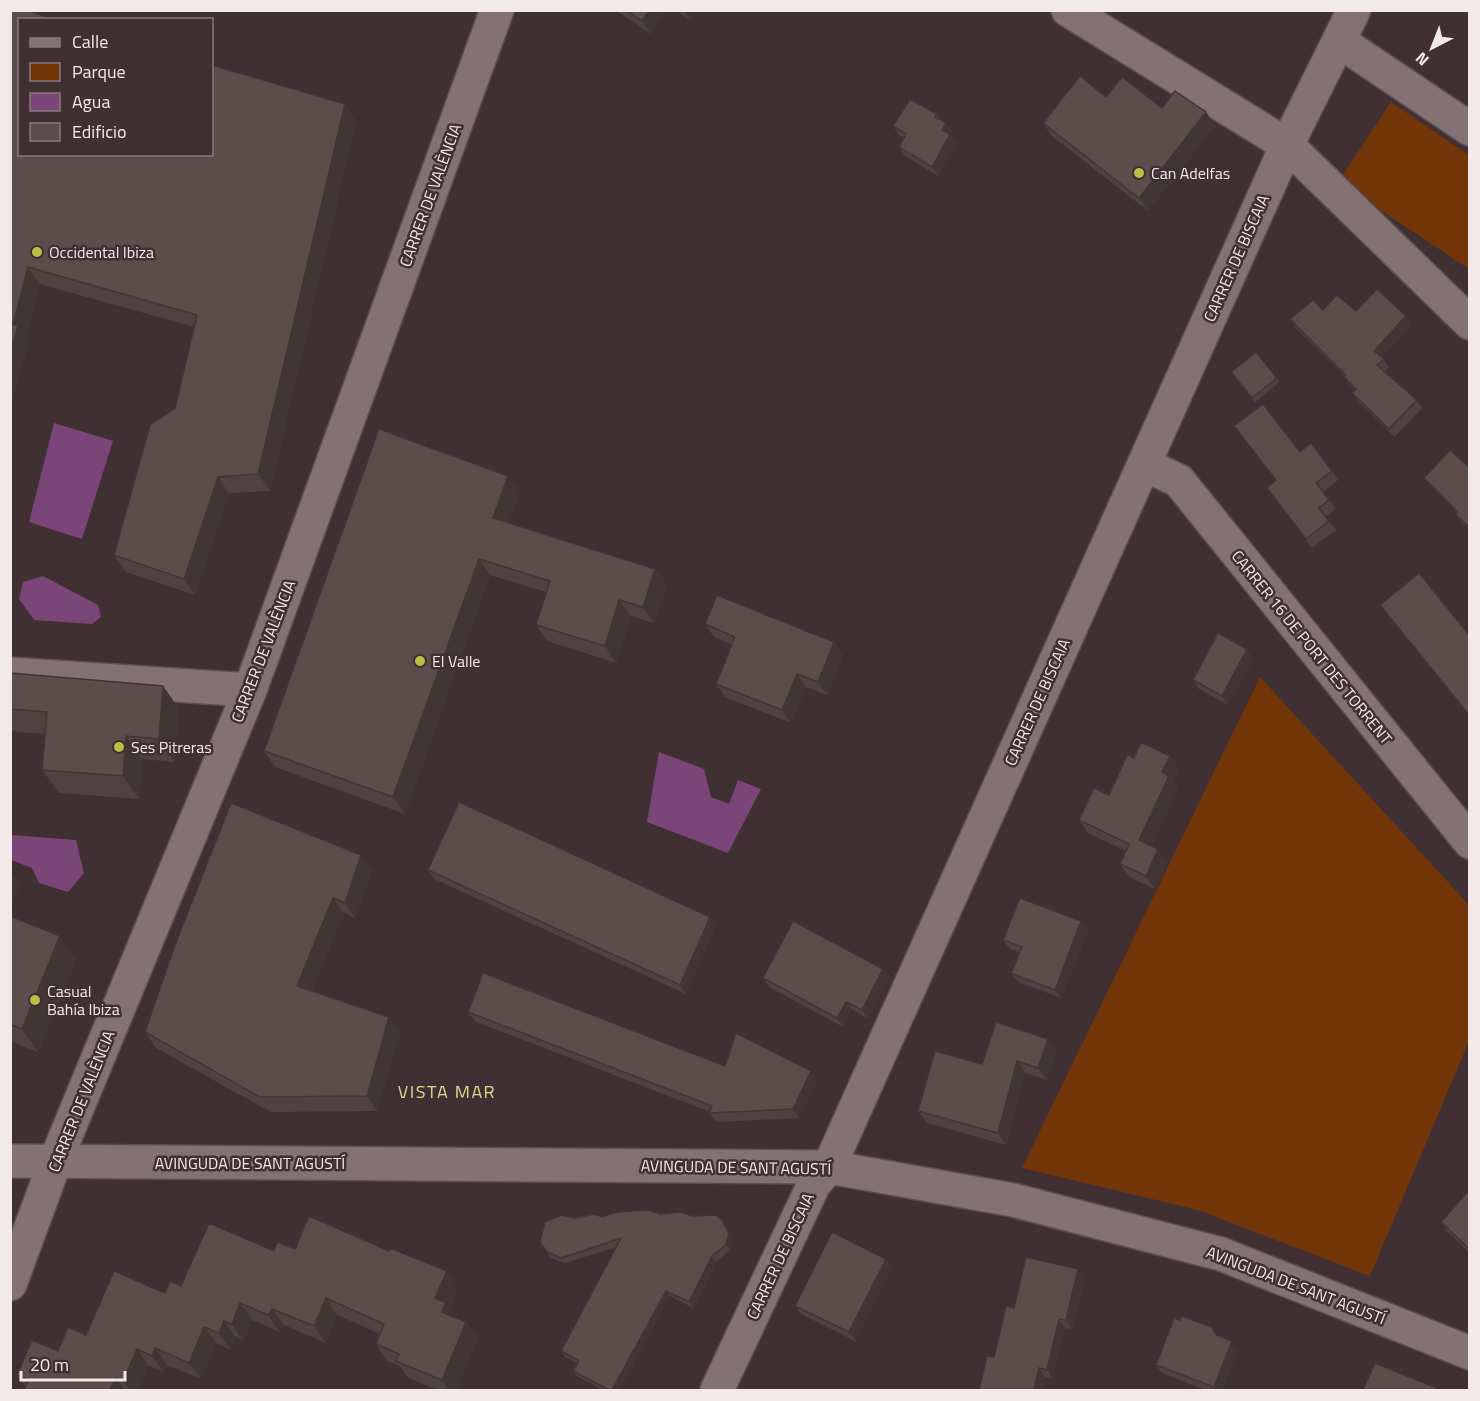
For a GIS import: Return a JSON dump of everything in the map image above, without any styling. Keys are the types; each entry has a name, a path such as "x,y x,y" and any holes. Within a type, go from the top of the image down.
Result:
{"street":[{"name":"CARRER DE VALÈNCIA","path":"10,1284 55,1162 250,690 497,10"},
{"path":"1068,10 1287,145 1470,323"},
{"name":"CARRER DE BISCAIA","path":"717,1390 814,1184 829,1167 1287,145 1354,10"},
{"path":"1339,41 1470,129"},
{"name":"CARRER 16 DE PORT DES TORRENT","path":"1144,464 1179,481 1470,842"},
{"path":"10,674 250,690"},
{"name":"AVINGUDA DE SANT AGUSTÍ","path":"10,1161 829,1167 1013,1200 1221,1254 1470,1353"}],"green space":[{"path":"1391,102 1469,155 1469,269 1338,182"},
{"path":"1260,677 1469,905 1469,1041 1370,1276 1198,1210 1022,1168"}],"water":[{"path":"54,423 113,441 82,539 29,522"},
{"path":"43,576 98,605 101,617 92,624 34,620 19,599 23,582"},
{"path":"659,752 704,769 711,797 729,804 738,780 761,789 728,853 647,822"},
{"path":"11,835 76,840 84,873 68,892 39,883 32,868 11,860"}],"building":[{"path":"10,10 27,10 49,18 18,18 18,156 213,156 213,65 345,104 258,474 218,477 184,579 114,555 150,425 175,408 197,315 28,267 13,324 18,326 10,351"},
{"path":"626,10 649,10 642,21"},
{"name":"Can Adelfas","path":"1080,76 1106,97 1122,77 1162,108 1175,91 1206,112 1139,198 1043,123"},
{"path":"910,99 937,114 935,117 946,123 942,130 950,134 932,167 899,147 906,134 893,126"},
{"path":"1377,289 1406,316 1374,351 1384,359 1377,365 1417,400 1389,429 1352,393 1356,389 1344,377 1346,375 1290,319 1313,300 1323,310 1337,295 1356,311"},
{"path":"1256,352 1277,378 1252,398 1231,372"},
{"path":"1263,404 1300,452 1311,443 1332,471 1316,483 1329,500 1319,508 1329,521 1306,539 1267,488 1276,480 1234,426"},
{"path":"379,429 508,476 493,518 655,569 643,607 619,600 605,646 536,625 550,581 479,559 393,797 264,751"},
{"path":"1450,450 1470,468 1470,528 1424,478"},
{"path":"1419,573 1470,636 1470,716 1380,605"},
{"path":"717,595 834,642 818,682 797,674 782,710 716,684 735,637 705,624"},
{"path":"1218,633 1247,649 1222,696 1193,680"},
{"path":"10,673 163,686 159,739 126,736 123,776 42,770 47,712 10,709"},
{"path":"1141,742 1170,756 1162,772 1169,776 1139,840 1158,849 1146,876 1120,864 1129,844 1079,820 1094,788 1109,795 1127,755 1134,758"},
{"path":"459,802 710,917 680,985 428,870"},
{"path":"231,803 361,855 345,903 333,898 297,986 389,1017 367,1096 260,1097 145,1032 175,945"},
{"path":"1020,898 1081,921 1055,990 1011,973 1022,947 1003,940"},
{"path":"10,916 60,936 22,1029 10,1024"},
{"path":"793,921 883,969 862,1010 846,1002 837,1018 763,978"},
{"path":"483,973 725,1066 736,1033 811,1071 793,1109 709,1113 712,1106 468,1012"},
{"path":"996,1022 1048,1039 1038,1068 1017,1061 998,1133 918,1111 935,1051 982,1064"},
{"path":"1470,1189 1470,1250 1441,1222"},
{"path":"648,1210 660,1214 681,1212 692,1216 716,1215 722,1220 729,1234 726,1245 712,1256 689,1302 666,1291 612,1390 609,1390 573,1371 579,1361 561,1351 621,1238 561,1258 547,1252 540,1242 545,1222 561,1215 575,1218 595,1214 602,1217 617,1212"},
{"path":"309,1216 389,1251 390,1248 447,1271 435,1298 446,1303 442,1312 466,1322 442,1380 396,1361 399,1354 376,1344 384,1324 326,1298 314,1326 272,1309 268,1315 240,1303 232,1324 224,1321 219,1333 204,1327 189,1363 155,1348 152,1356 137,1349 123,1381 116,1378 110,1390 24,1390 29,1380 17,1375 32,1340 58,1351 68,1327 86,1335 114,1271 165,1293 170,1281 181,1286 209,1223 274,1251 277,1242 295,1249"},
{"path":"832,1232 886,1259 849,1332 795,1306"},
{"path":"1026,1257 1078,1269 1066,1320 1059,1319 1047,1370 1039,1368 1034,1390 979,1390 987,1356 994,1357 1006,1306 1014,1308"},
{"path":"1182,1316 1212,1327 1216,1335 1232,1341 1214,1387 1156,1365 1174,1318 1180,1320"},
{"path":"1375,1363 1441,1390 1363,1390"}],"place":[{"name":"Can Adelfas","path":"1139,173"},
{"name":"Occidental Ibiza","path":"37,252"},
{"name":"El Valle","path":"420,661"},
{"name":"Ses Pitreras","path":"119,747"},
{"name":"Casual Bahía Ibiza","path":"35,1000"}],"district":[{"name":"VISTA MAR","path":"447,1091"}]}
